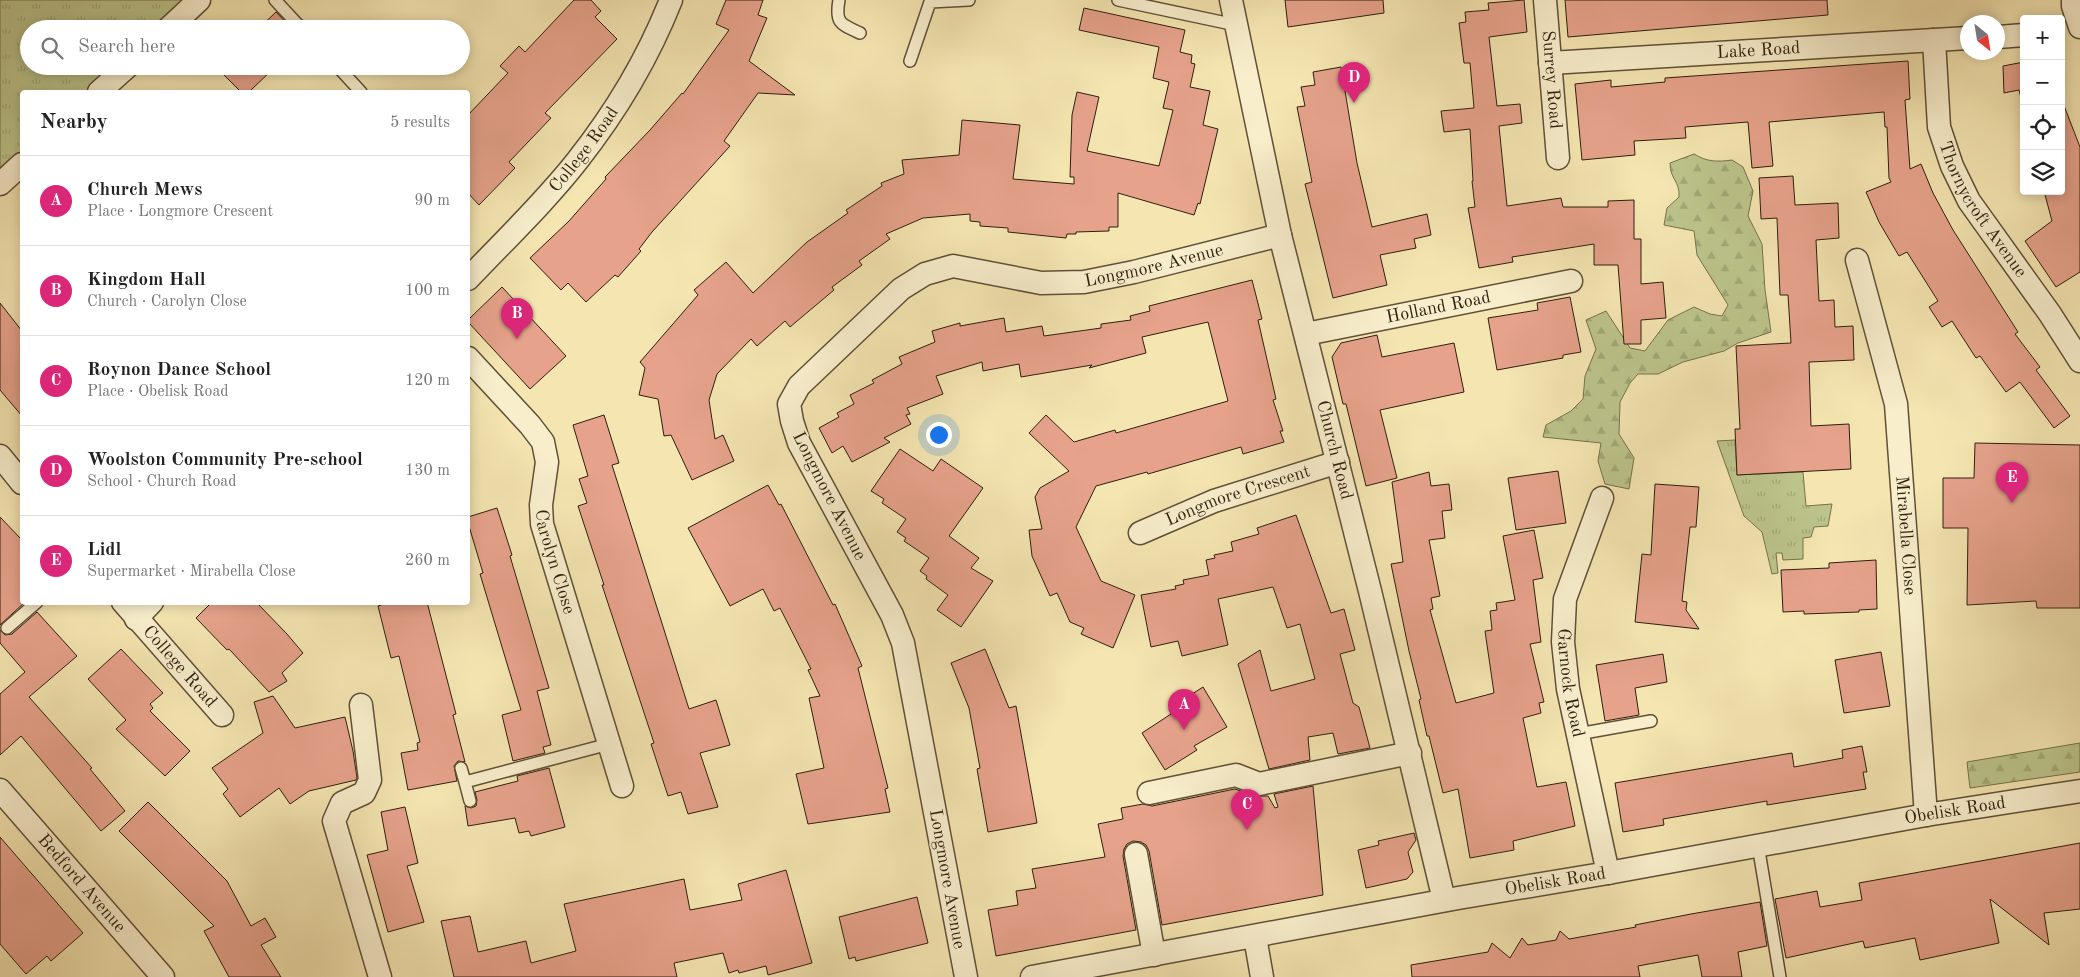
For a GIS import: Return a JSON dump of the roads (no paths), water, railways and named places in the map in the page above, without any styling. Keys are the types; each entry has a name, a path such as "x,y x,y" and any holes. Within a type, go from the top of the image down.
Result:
{"street":[{"path":"178,20 199,0"},
{"name":"College Road","path":"470,277 576,162 606,122 631,82 671,0"},
{"name":"Church Road","path":"1231,0 1280,235 1410,753 1444,900"},
{"name":"Surrey Road","path":"1545,0 1558,158"},
{"path":"2073,0 2073,6 2080,27"},
{"path":"2065,34 2080,33"},
{"path":"2005,37 2020,36"},
{"name":"Lake Road","path":"1550,63 1960,38"},
{"name":"Thornycroft Avenue","path":"1934,40 1940,127 1952,166 1969,201 2080,361"},
{"path":"101,90 118,75"},
{"path":"0,184 20,166"},
{"name":"Longmore Avenue","path":"966,977 903,643 888,609 799,443 789,404 799,386 901,289 925,274 953,266 1041,283 1084,282 1134,272 1280,235"},
{"name":"Mirabella Close","path":"1857,260 1896,404 1926,815"},
{"name":"Holland Road","path":"1306,334 1571,281"},
{"name":"Carolyn Close","path":"470,360 530,425 543,442 547,462 540,505 542,524 622,786"},
{"path":"0,456 20,481"},
{"name":"Longmore Crescent","path":"1140,533 1214,501 1338,462"},
{"name":"Garnock Road","path":"1602,498 1565,599 1564,652 1568,689 1608,873"},
{"name":"College Road","path":"145,605 130,611 222,715"},
{"path":"362,705 370,780 364,793 342,803 334,821 380,977"},
{"path":"1149,793 1236,775 1259,784 1410,753"},
{"name":"Bedford Avenue","path":"0,790 163,977"},
{"name":"Obelisk Road","path":"1032,977 1255,937 1444,900 1608,873 1926,815 2080,791"},
{"path":"1136,854 1154,955"},
{"path":"1255,937 1262,977"}],"lane":[{"path":"276,0 294,20"},
{"path":"839,0 837,15 841,24 860,33"},
{"path":"910,62 930,2 969,0"},
{"path":"1118,0 1236,25"},
{"path":"345,75 359,90"},
{"path":"7,628 34,605"},
{"path":"1578,734 1651,721"},
{"path":"465,782 609,744"},
{"path":"461,768 470,800"},
{"path":"1758,846 1780,977"}],"place":[{"name":"Woolston Community Pre-school","path":"1354,103"},
{"name":"Kingdom Hall","path":"517,339"},
{"name":"Lidl","path":"2012,503"},
{"name":"Church Mews","path":"1184,730"},
{"name":"Roynon Dance School","path":"1247,830"}]}
